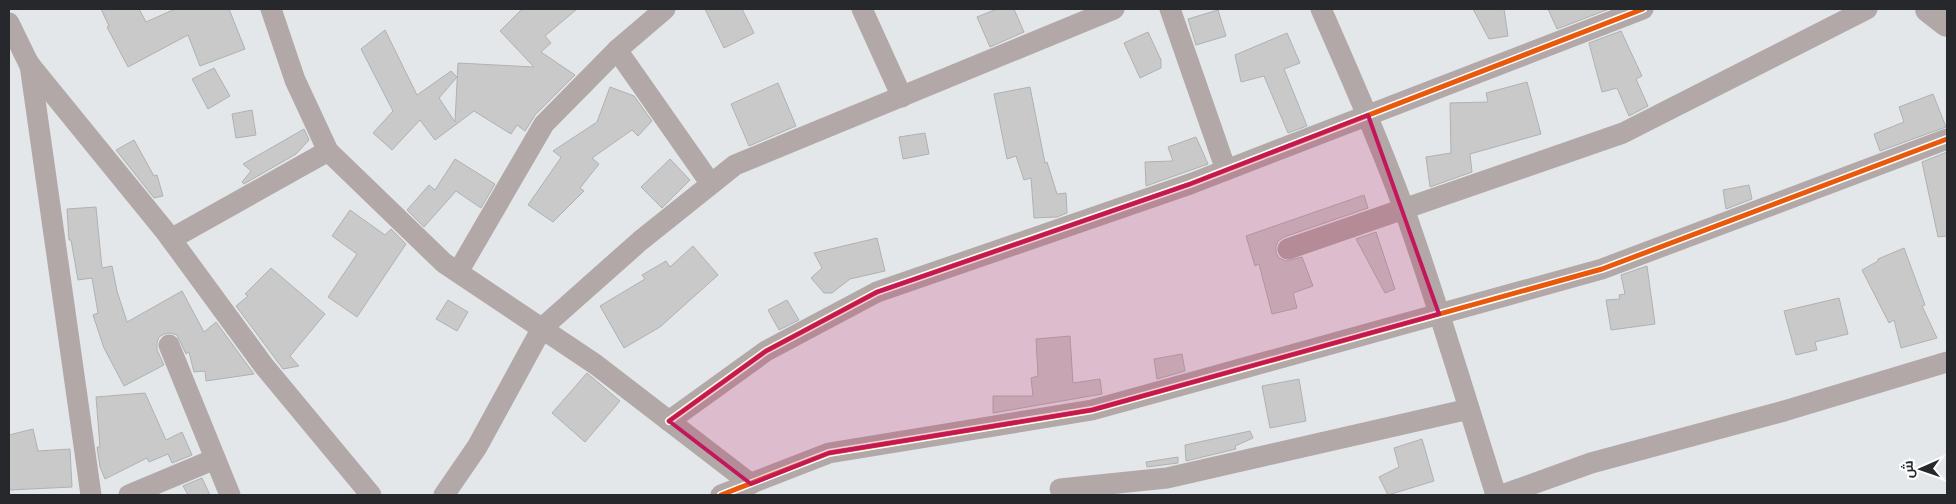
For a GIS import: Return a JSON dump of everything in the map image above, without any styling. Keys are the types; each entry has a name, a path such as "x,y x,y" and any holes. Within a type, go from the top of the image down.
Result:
{"street":[{"path":"271,9 295,80 328,151 438,257 596,364 751,484"},
{"path":"458,272 544,124 617,50 665,9"},
{"path":"862,9 902,96"},
{"path":"444,495 477,447 542,328 640,241 735,165 1114,9"},
{"path":"1170,9 1226,170"},
{"path":"1321,9 1368,116 1404,209 1496,495"},
{"path":"669,421 766,351 876,292 1181,188 1643,9"},
{"path":"1288,249 1623,133 1866,9"},
{"path":"1929,9 1947,23"},
{"path":"9,23 30,64 171,239 264,366 371,495"},
{"path":"617,50 711,184"},
{"path":"30,64 91,495"},
{"path":"722,495 829,453 1092,410 1602,269 1947,139"},
{"path":"171,239 328,151"},
{"path":"169,345 230,495"},
{"path":"1502,495 1591,462 1784,411 1947,362"},
{"path":"1060,489 1167,478 1469,409"},
{"path":"130,495 216,459"}],"highlighted area":[{"path":"1368,115 1439,314 1092,410 829,453 751,484 669,421 766,351 877,292 1190,184"}],"building":[{"path":"101,9 139,9 146,22 175,9 229,9 245,49 200,66 188,35 128,67 107,27 109,26"},
{"path":"522,9 577,9 545,36 551,43 541,52 575,75 535,115 525,131 517,125 511,134 474,111 435,140 420,120 392,150 373,133 393,111 361,49 385,30 417,95 451,71 457,77 439,98 455,122 458,63 534,67 500,31"},
{"path":"705,9 742,9 754,33 724,48"},
{"path":"997,9 1014,9 1024,32 990,47 977,17"},
{"path":"1473,9 1504,9 1508,36 1489,39"},
{"path":"1548,9 1609,9 1557,29"},
{"path":"1218,10 1226,36 1196,45 1188,19"},
{"path":"1621,31 1642,76 1636,79 1648,106 1629,116 1617,88 1602,92 1589,43"},
{"path":"1148,32 1161,60 1161,68 1140,78 1124,43"},
{"path":"1287,33 1300,63 1284,69 1307,126 1288,133 1264,76 1241,82 1235,55"},
{"path":"214,68 230,96 208,109 192,79"},
{"path":"1527,82 1541,134 1470,154 1472,172 1430,187 1426,157 1451,153 1450,103 1488,102 1486,93"},
{"path":"778,83 796,126 749,146 731,104"},
{"path":"610,87 634,96 652,121 638,136 632,130 592,158 599,164 580,188 584,191 553,222 528,205 561,157 553,151 597,122"},
{"path":"1030,87 1045,163 1047,162 1057,194 1066,193 1067,213 1057,217 1034,218 1031,178 1024,180 1016,156 1007,159 994,94"},
{"path":"1933,94 1946,127 1880,151 1874,134 1904,122 1899,107"},
{"path":"252,110 256,135 236,138 232,114"},
{"path":"304,129 309,140 296,154 244,184 242,182 251,171 243,164"},
{"path":"925,133 929,154 903,159 899,137"},
{"path":"1196,137 1208,164 1146,186 1145,162 1173,161 1168,147"},
{"path":"134,140 154,176 157,175 163,196 154,198 116,150"},
{"path":"1947,152 1947,236 1938,237 1922,162"},
{"path":"455,159 495,184 481,208 456,191 424,227 407,210 429,185 435,190"},
{"path":"670,159 690,180 662,208 641,187"},
{"path":"1749,185 1752,199 1726,209 1723,190"},
{"path":"1364,195 1368,208 1284,237 1278,241 1276,253 1279,258 1286,261 1302,257 1313,286 1293,293 1297,308 1272,314 1259,264 1255,266 1246,236"},
{"path":"96,207 102,268 112,266 117,291 127,322 182,291 204,332 216,322 254,374 206,381 205,371 194,372 189,352 186,354 177,335 170,333 159,337 157,343 157,350 164,365 124,386 104,348 93,315 98,313 92,278 78,280 71,240 69,240 67,209"},
{"path":"350,210 385,235 391,229 406,244 357,317 328,297 357,254 332,236"},
{"path":"1376,232 1395,289 1385,293 1356,239"},
{"path":"877,238 885,271 850,279 832,293 824,293 811,278 822,268 814,253"},
{"path":"693,246 718,275 660,327 624,348 600,306 645,279 642,275 666,261 670,267"},
{"path":"1904,248 1925,305 1922,306 1937,338 1901,348 1894,320 1889,323 1862,270 1878,261 1878,259"},
{"path":"1647,266 1655,324 1611,330 1606,300 1620,299 1619,295 1625,294 1621,275"},
{"path":"271,268 325,314 290,356 299,366 283,369 236,306 248,296 245,294"},
{"path":"1839,298 1848,334 1815,342 1817,350 1796,355 1784,311"},
{"path":"448,300 468,312 457,331 436,319"},
{"path":"787,300 799,320 779,330 768,310"},
{"path":"1070,336 1073,383 1100,379 1102,394 993,413 993,396 1033,396 1031,378 1038,376 1036,339"},
{"path":"1182,354 1185,371 1157,379 1154,359"},
{"path":"587,373 620,401 585,442 552,413"},
{"path":"1299,379 1306,421 1270,428 1262,386"},
{"path":"145,393 166,440 182,432 192,455 172,463 168,454 149,462 147,458 105,479 100,467 97,447 100,447 96,397"},
{"path":"33,429 38,451 70,449 72,487 9,490 9,435"},
{"path":"1250,431 1253,438 1235,446 1236,449 1186,461 1185,445"},
{"path":"1422,439 1434,481 1388,495 1379,477 1399,467 1394,448"},
{"path":"1178,457 1178,463 1147,467 1146,462"},
{"path":"202,478 210,495 188,495 183,486"}],"cycle path":[{"path":"669,421 766,351 877,292 1190,184 1643,9"},
{"path":"721,495 829,453 1092,410 1602,269 1947,139"}]}
